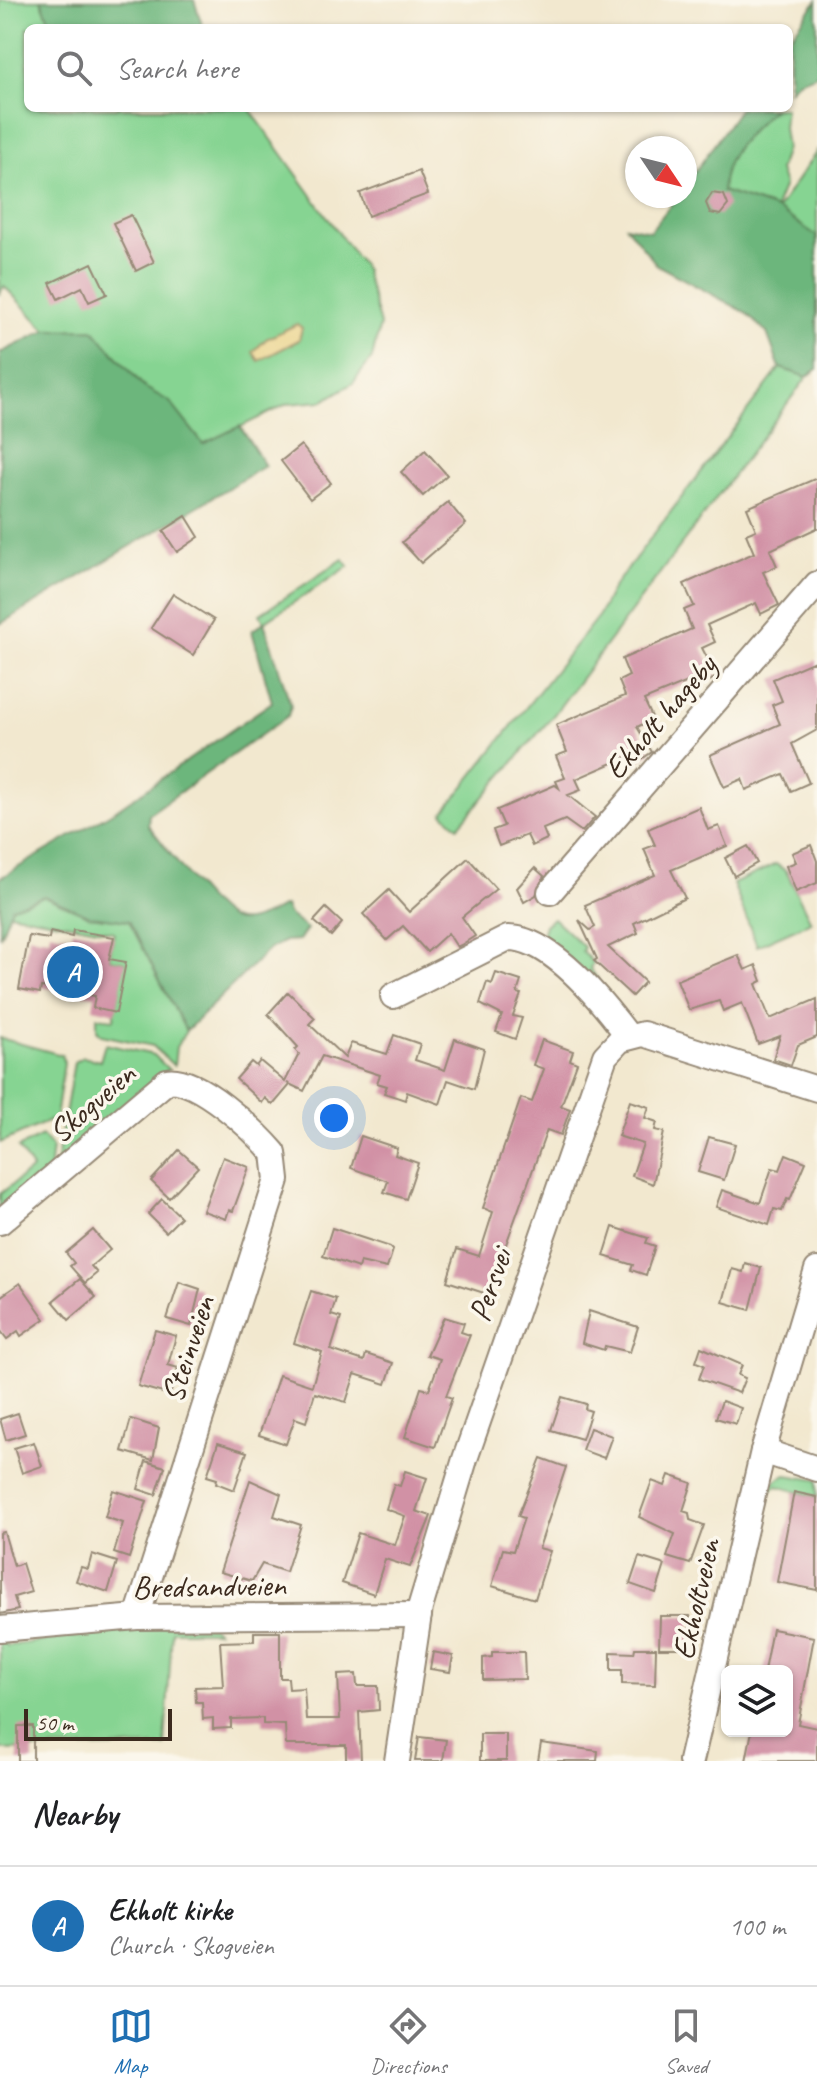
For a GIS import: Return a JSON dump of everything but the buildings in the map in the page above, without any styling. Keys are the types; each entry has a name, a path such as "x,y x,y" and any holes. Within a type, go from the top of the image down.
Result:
{"street":[{"name":"Ekholt hageby","path":"550,892 817,584"},
{"path":"393,996 508,938 522,938 542,946 565,967 610,1012 628,1036 643,1034 817,1089"},
{"name":"Persvei","path":"397,1761 419,1615 465,1459 593,1083 605,1056 628,1036"},
{"name":"Skogveien","path":"0,1222 167,1081 184,1081 233,1114"},
{"name":"Steinveien","path":"137,1617 277,1180 274,1153 233,1114"},
{"name":"Ekholtveien","path":"691,1761 763,1451 817,1270"},
{"path":"763,1451 817,1469"},
{"name":"Bredsandveien","path":"0,1629 137,1617 419,1615"}],"green space":[{"path":"0,0 41,0 49,19 61,24 24,24 24,112 252,112 364,268 380,325 372,358 353,383 323,401 287,404 204,445 170,403 144,387 93,330 49,333 4,286 0,293"},
{"path":"41,0 194,0 202,24 61,24 49,19"},
{"path":"817,0 817,74 793,86 793,33"},
{"path":"737,112 770,112 732,154 722,191 777,209 817,236 817,369 807,377 780,368 767,333 745,312 657,265 626,226 650,231 668,208 697,208 697,169"},
{"path":"770,112 785,112 786,148 779,170 784,185 776,205 778,208 817,151 817,236 777,209 722,191 727,165 746,136"},
{"path":"93,329 144,387 170,402 203,444 240,426 265,466 0,624 0,353 46,330"},
{"path":"780,368 807,377 552,717 458,827 443,813 599,615 612,589"},
{"path":"343,559 349,566 264,622 260,614"},
{"path":"264,622 291,706 288,716 149,814 148,825 211,903 231,919 252,920 285,906 288,914 307,929 299,940 285,941 269,949 186,1031 129,921 90,916 44,896 12,907 0,937 0,878 116,810 272,702 252,631"},
{"path":"776,864 786,871 811,922 757,946 733,884"},
{"path":"44,896 90,916 129,921 186,1031 176,1047 174,1066 153,1046 102,1035 97,1030 97,1017 114,1019 125,962 109,959 114,932 9,913 12,907"},
{"path":"553,918 584,947 582,951 593,963 590,968 598,980 593,986 541,938 545,925"},
{"path":"0,1038 62,1055 64,1063 56,1118 0,1143"},
{"path":"105,1044 154,1055 169,1070 56,1166 74,1062 83,1057 100,1061"},
{"path":"42,1136 52,1147 49,1173 0,1207 0,1194 32,1169 18,1148"},
{"path":"786,1475 817,1480 817,1497 777,1486 766,1494 743,1591 737,1590 761,1496 770,1484"},
{"path":"152,1626 212,1626 217,1631 172,1631 165,1746 0,1750 0,1639 6,1640 7,1646"}],"sand":[{"path":"297,324 302,328 299,340 259,361 253,352 266,339"}],"place":[{"name":"Ekholt kirke","path":"73,972"}]}
